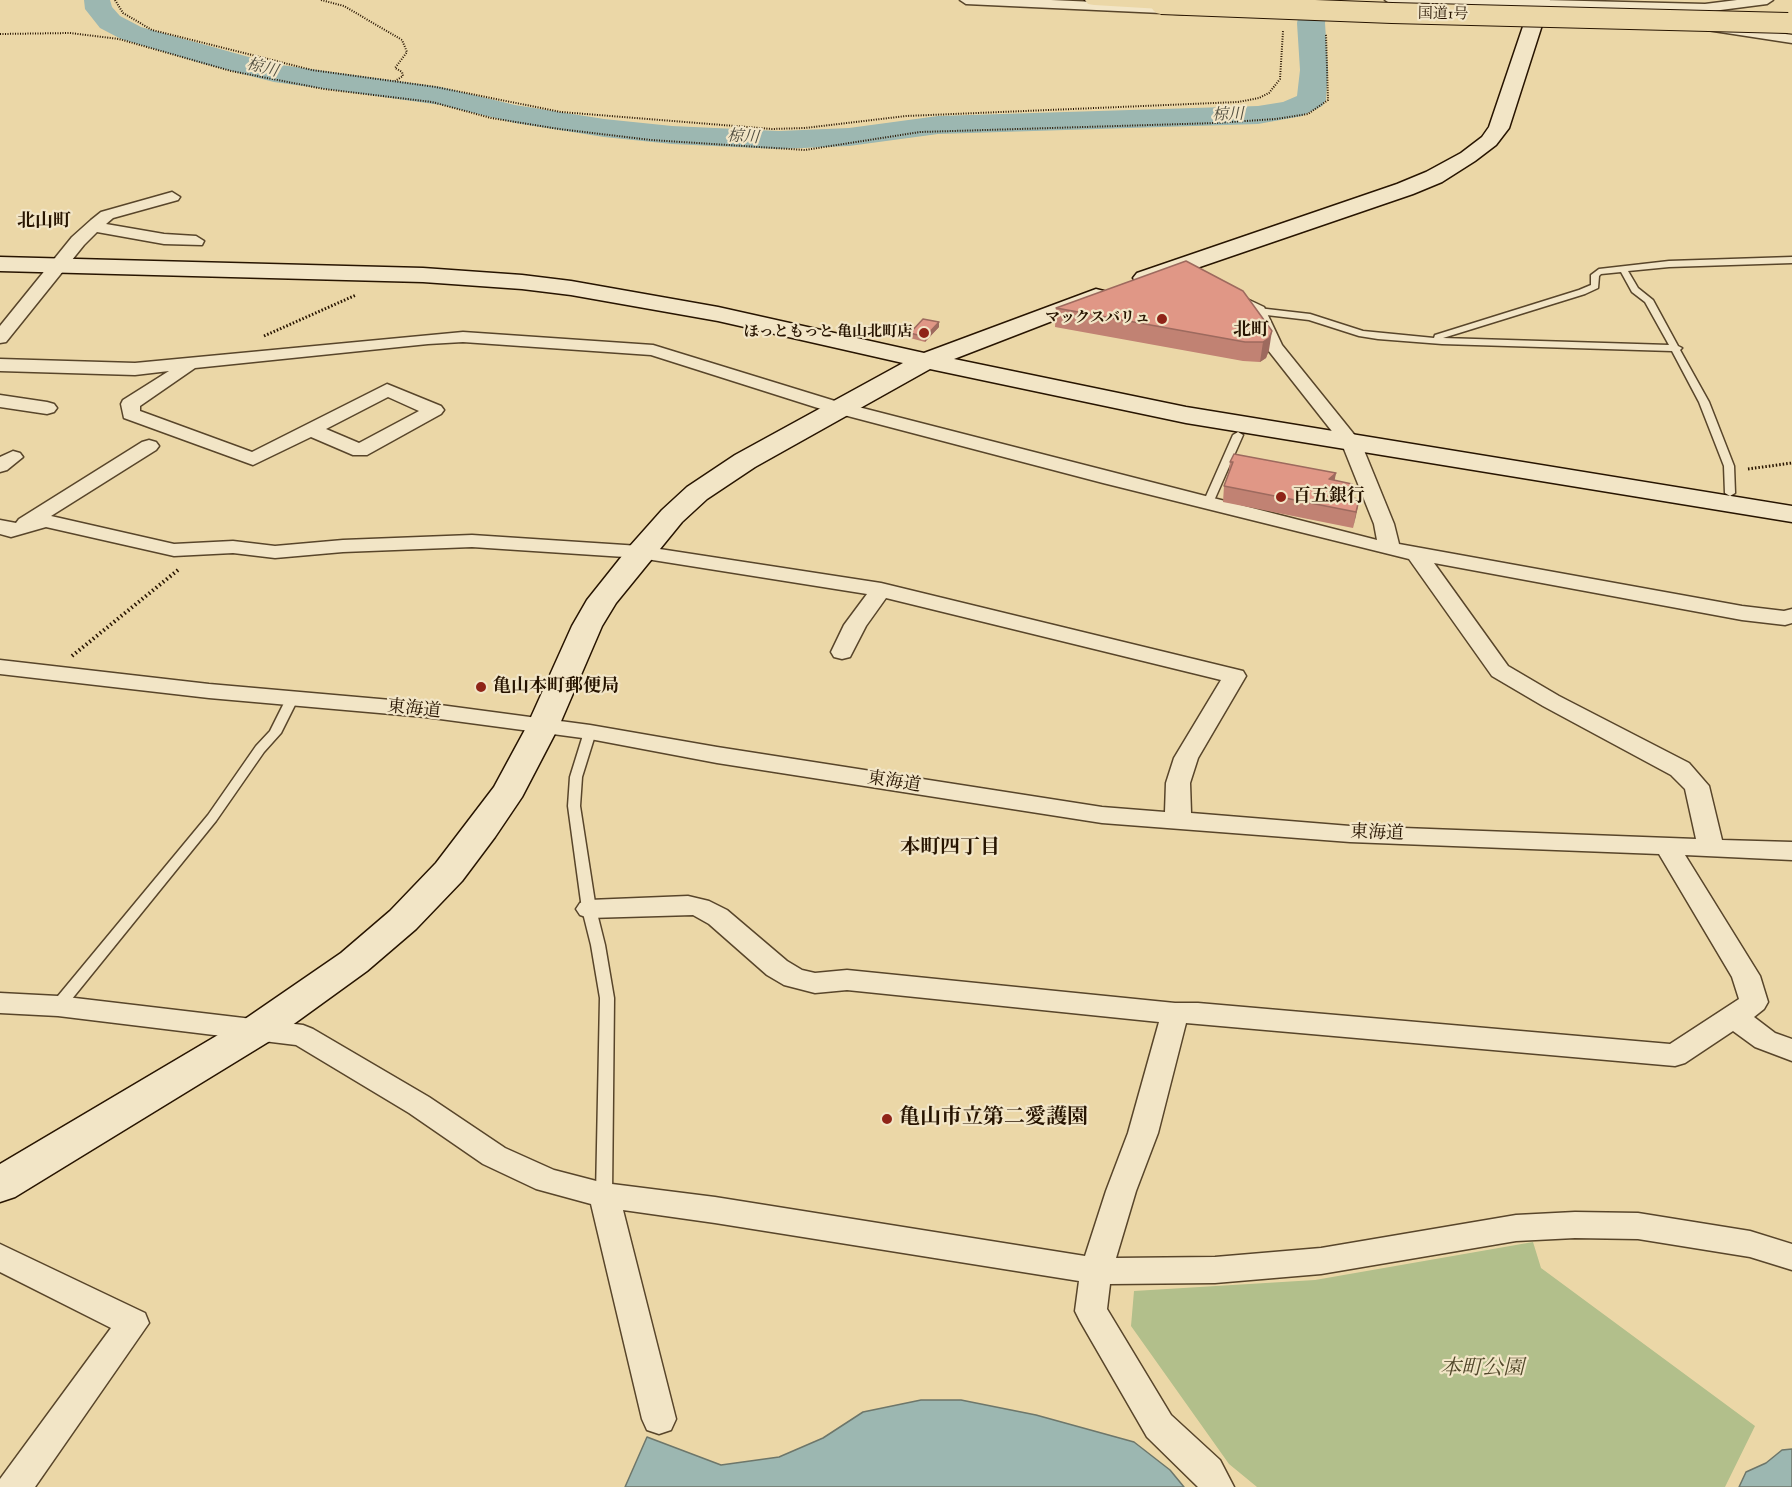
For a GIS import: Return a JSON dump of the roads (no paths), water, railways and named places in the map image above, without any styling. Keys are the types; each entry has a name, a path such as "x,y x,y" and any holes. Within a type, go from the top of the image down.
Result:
{"highway":[{"name":"国道1号","path":"1095,0 1791,29"}],"street":[{"path":"966,0 1346,17 1537,9 1705,8 1767,0"},
{"path":"1391,0 1537,9 1681,25 1791,29"},
{"path":"0,1185 259,1029 354,962 403,920 449,872 483,829 510,789 543,726 587,626 602,600 672,516 718,478 926,361 1185,272 1406,189 1461,162 1489,141 1499,128 1537,9"},
{"path":"0,338 57,266 107,215 172,197"},
{"path":"93,227 164,240 196,241"},
{"path":"0,264 393,274 522,282 646,300 1175,413 1792,514"},
{"path":"1216,288 1258,311 1274,346 1351,443 1384,524 1389,549"},
{"path":"0,365 135,369 463,337 653,350 842,408 1099,477 1389,549 1742,613 1785,618 1792,616"},
{"path":"189,364 130,404 131,414 253,459 310,429 387,390 435,410 360,451 310,429"},
{"path":"0,401 47,408"},
{"path":"6,529 148,446"},
{"path":"6,529 45,521 174,550 245,548 275,552 343,546 472,541 640,552 881,590 1235,676 1186,758 1178,783 1178,822"},
{"path":"1416,554 1500,671 1551,701 1680,769 1697,786 1711,847"},
{"path":"842,652 855,626 881,590"},
{"name":"東海道","path":"0,667 209,691 293,697 590,732 717,755 1102,815 1350,834 1792,851"},
{"path":"589,909 688,905 700,907 718,917 777,968 794,978 815,983 848,980 1175,1013 1210,1014 1675,1055 1754,1002 1746,976 1668,848"},
{"path":"0,1003 58,1006 303,1036 419,1105 494,1156 547,1180 604,1195 1096,1271 1215,1270 1321,1261 1516,1228 1575,1225 1638,1226 1750,1244 1792,1257"},
{"path":"1175,1013 1143,1132 1120,1191 1096,1271 1091,1311 1159,1426 1208,1471 1216,1487"},
{"path":"1734,1017 1765,1040 1792,1050"},
{"path":"604,1195 659,1419"},
{"path":"0,1257 133,1323 14,1487"}],"lane":[{"path":"1428,339 1582,292 1595,286 1595,275 1599,272 1669,264 1792,261"},
{"path":"1623,269 1635,290 1649,300 1677,348 1704,402 1729,466 1730,493"},
{"path":"1258,311 1311,317 1362,334 1428,339 1677,348"},
{"path":"1208,503 1238,435"},
{"path":"58,1006 212,819 260,749 275,733 293,697"},
{"path":"590,732 576,777 574,806 589,909 607,998 604,1195"}],"water":[{"path":"921,1400 961,1400 1036,1415 1134,1442 1170,1470 1184,1487 625,1487 647,1437 721,1465 779,1457 823,1438 863,1412"},
{"path":"1792,1449 1792,1487 1739,1487 1746,1472 1766,1463 1782,1450"}],"waterway":[{"name":"椋川","path":"97,0 99,9 110,22 131,33 274,73 441,96 515,114 604,128 672,135 779,140 849,137 938,125 1258,115 1291,110 1311,100 1314,70 1311,23 1315,0"}],"place":[{"name":"マックスバリュ","path":"1162,319"},
{"name":"ほっともっと 亀山北町店","path":"924,333"},
{"name":"百五銀行","path":"1281,497"},
{"name":"亀山本町郵便局","path":"481,687"},
{"name":"亀山市立第二愛護園","path":"887,1119"}],"district":[{"name":"北山町","path":"44,222"},
{"name":"北町","path":"1251,331"},
{"name":"本町四丁目","path":"950,849"}],"park label":[{"name":"本町公園","path":"1482,1370"}]}
